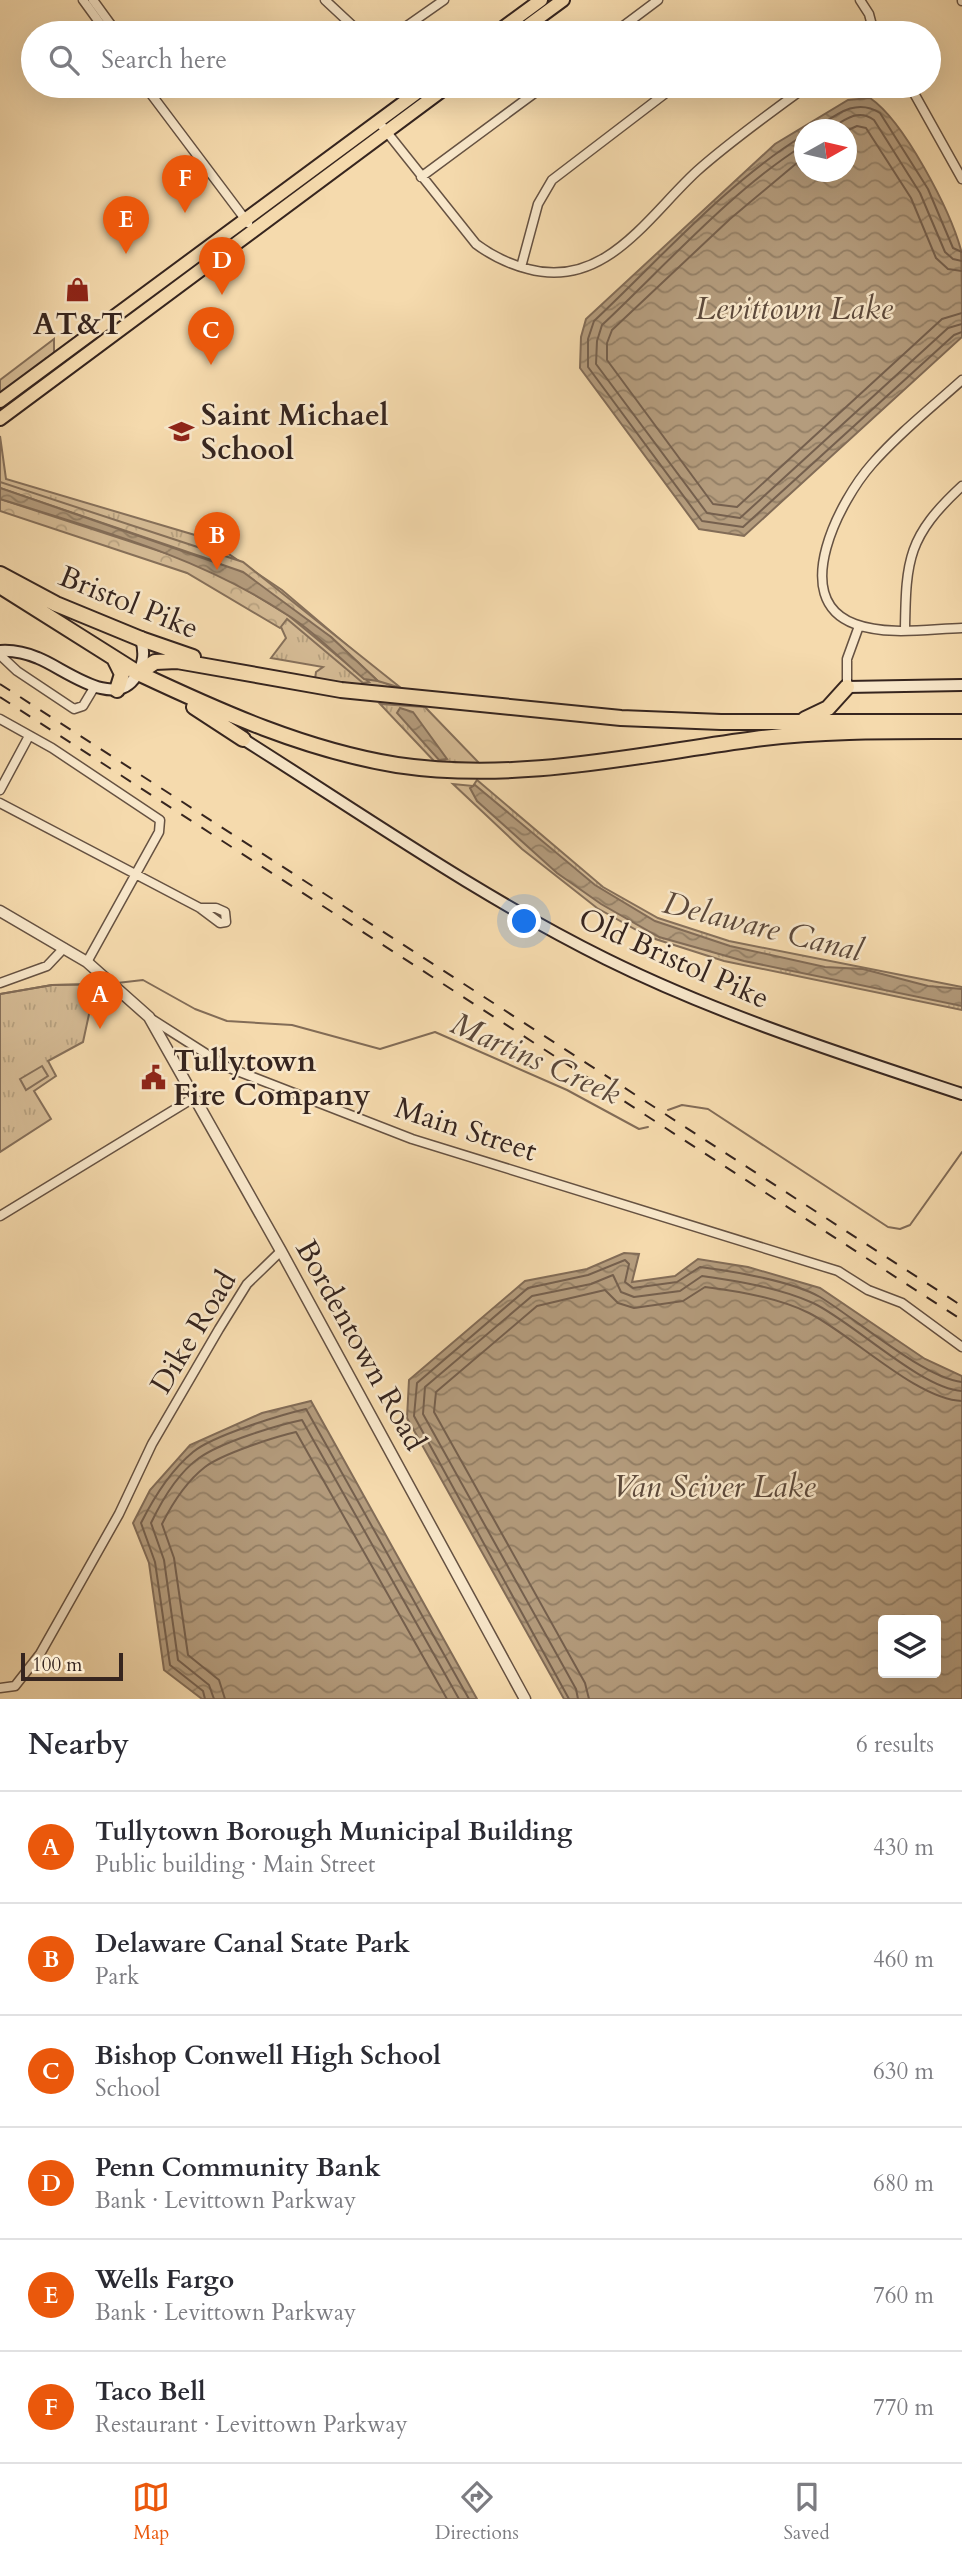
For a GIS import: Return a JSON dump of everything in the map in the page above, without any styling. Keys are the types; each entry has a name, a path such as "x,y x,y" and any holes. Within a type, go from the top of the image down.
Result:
{"highway":[{"name":"Bristol Pike","path":"0,574 57,604 141,639 242,670"},
{"name":"Bristol Pike","path":"0,586 114,659 154,681"},
{"path":"114,659 122,674 117,690"},
{"path":"138,673 150,663 166,660 242,670 341,690 597,716 696,722 962,722"},
{"path":"154,681 251,724 327,750 399,765 465,771 583,765 803,734 962,732"},
{"path":"154,681 243,739"},
{"path":"790,722 823,711 847,687"}],"main road":[{"path":"512,21 541,0"},
{"path":"534,21 563,0"},
{"path":"382,127 413,98"},
{"path":"0,401 249,225 382,127 429,98"},
{"path":"0,419 249,225"},
{"path":"2,652 33,656 95,687 117,690 131,682 138,673 144,656 141,639"},
{"path":"847,687 962,685"},
{"name":"Old Bristol Pike","path":"243,739 524,915 609,960 832,1051 962,1094"}],"street":[{"path":"83,0 98,21"},
{"path":"93,0 108,21"},
{"path":"325,0 348,21"},
{"path":"414,21 444,0"},
{"path":"630,21 659,0"},
{"path":"860,0 871,21"},
{"path":"154,98 249,225"},
{"path":"421,177 528,98"},
{"path":"521,267 538,204 552,180 660,98"},
{"path":"382,127 476,244 493,256 521,267 557,274 579,271 600,263 719,153 791,98"},
{"path":"917,98 962,179"},
{"path":"962,380 873,463 852,491 832,532 822,566 823,586 837,612 859,626 905,629 962,628"},
{"path":"905,629 906,578 911,555 928,522 962,486"},
{"path":"847,687 847,659 859,626"},
{"path":"2,652 17,671 74,709 83,706 95,687"},
{"path":"0,719 155,814 161,826 87,962"},
{"path":"0,790 29,736"},
{"path":"0,803 200,908"},
{"name":"Main Street","path":"0,911 87,962 149,1017 214,1060 439,1149 815,1262 910,1308 962,1347"},
{"path":"0,983 47,966 64,948"},
{"name":"Bordentown Road","path":"149,1017 281,1251 525,1699"},
{"path":"0,1216 195,1097"},
{"name":"Dike Road","path":"0,1688 15,1686 40,1654 119,1514 152,1444 247,1284 281,1251"}],"green space":[{"path":"54,339 54,356 0,396 0,380"},
{"path":"0,436 6,479 205,538 282,590 369,664 383,682 402,690 315,679 316,672 323,667 271,658 286,638 281,627 210,582 154,559 0,507"},
{"path":"0,482 243,562 401,688 378,681 331,637 217,562 0,488"},
{"path":"0,499 193,562 239,585 289,616 369,682 363,683 287,619 280,628 187,573 0,511"},
{"path":"380,704 425,707 480,764 434,761"},
{"path":"477,780 603,887 658,918 729,941 962,987 962,1010 724,961 649,937 597,908 522,849 453,784 473,786"},
{"path":"104,984 119,997 91,1005 83,1042 48,1061 56,1076 34,1091 51,1119 0,1152 0,994 52,985"},
{"path":"42,1066 48,1076 26,1090 20,1079"}],"water":[{"name":"Levittown Lake","path":"870,98 883,109 911,146 936,190 961,250 962,337 744,536 699,529 580,368 581,337 586,319 775,144 794,133 794,182 857,182 857,119 816,119 848,100"},
{"path":"0,488 243,572 331,637 378,681 364,679 296,621 218,576 147,546 0,499"},
{"path":"400,708 413,712 447,759 439,760 397,713"},
{"path":"475,785 595,885 655,921 730,946 825,967 863,969 928,986 962,989 962,1006 744,961 659,937 601,904 557,873 477,801 470,788"},
{"name":"Van Sciver Lake","path":"624,1253 639,1254 632,1282 675,1276 698,1259 748,1267 820,1288 925,1359 962,1376 962,1699 564,1699 407,1418 409,1380 525,1281 587,1269"},
{"path":"311,1401 477,1699 202,1699 164,1670 149,1563 133,1523 150,1490 190,1445 262,1413"}],"waterway":[{"name":"Martins Creek","path":"117,983 143,980 195,1009 227,1021 292,1025 380,1049 435,1032 567,1090 639,1129 648,1127"},
{"name":"Martins Creek","path":"0,994 52,985 104,984"},
{"name":"Martins Creek","path":"668,1110 682,1105 708,1109 888,1227 900,1229 910,1225 962,1152"}],"railway":[{"path":"0,684 962,1306"},
{"path":"0,697 962,1320"}],"place":[{"name":"Taco Bell","path":"185,213"},
{"name":"Wells Fargo","path":"126,254"},
{"name":"AT&T","path":"78,289"},
{"name":"Penn Community Bank","path":"222,295"},
{"name":"Bishop Conwell High School","path":"211,365"},
{"name":"Saint Michael School","path":"181,432"},
{"name":"Delaware Canal State Park","path":"217,570"},
{"name":"Tullytown Borough Municipal Building","path":"100,1029"},
{"name":"Tullytown Fire Company","path":"153,1078"}],"water label":[{"name":"Delaware Canal","path":"763,926"}]}
